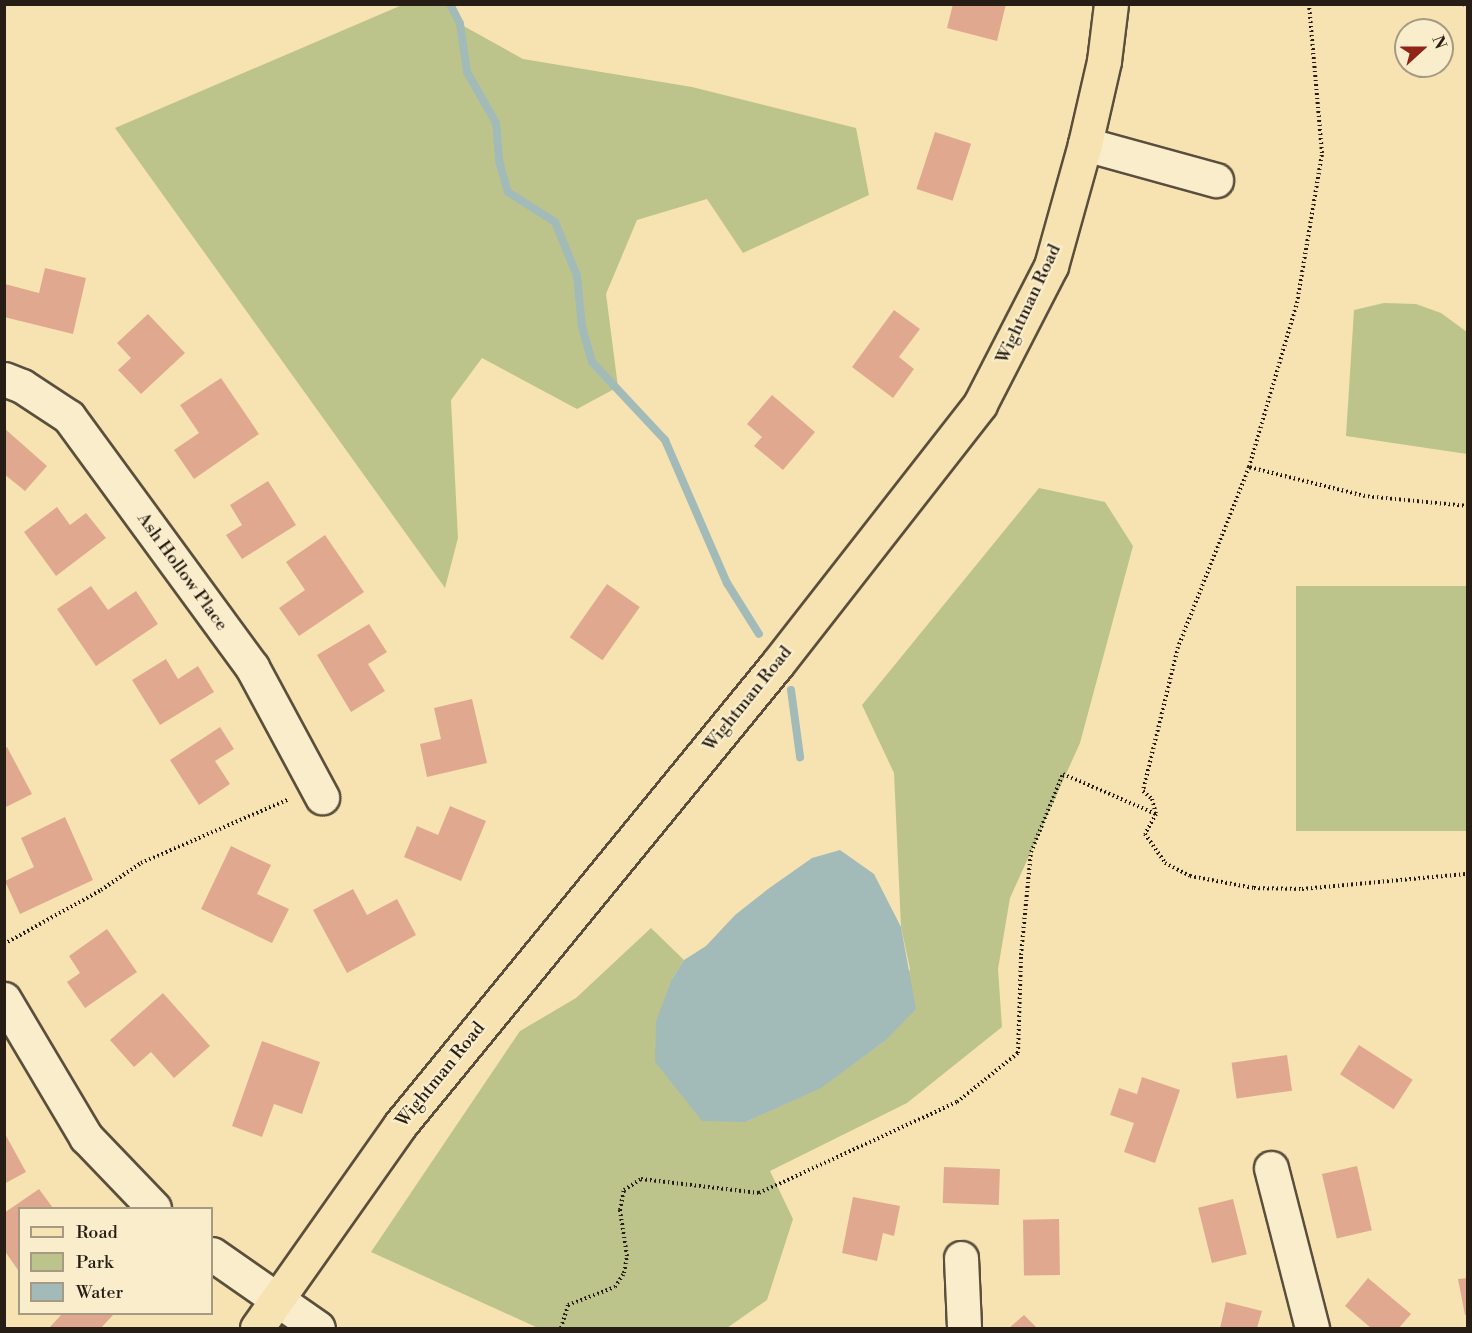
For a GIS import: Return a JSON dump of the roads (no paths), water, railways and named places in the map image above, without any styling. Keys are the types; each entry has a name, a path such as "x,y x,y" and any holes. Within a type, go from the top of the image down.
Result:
{"main road":[{"name":"Wightman Road","path":"257,1329 400,1125 778,663 980,404 1051,266 1085,144 1104,61 1112,4"}],"street":[{"path":"1085,144 1216,180"},
{"name":"Ash Hollow Place","path":"4,379 22,386 69,417 252,667 320,793"},
{"path":"4,999 87,1137 152,1207"},
{"path":"1271,1168 1312,1329"},
{"path":"213,1255 318,1329"},
{"path":"962,1258 964,1329"}],"water":[{"path":"840,850 874,874 901,927 916,1009 885,1041 821,1088 746,1122 702,1121 655,1062 656,1021 672,979 684,960 706,946 735,915 768,889 812,858"}],"waterway":[{"path":"450,4 460,24 467,72 496,123 499,161 508,192 555,222 577,276 582,327 592,362 665,440 727,583 759,634"},
{"path":"791,690 800,757"}]}
